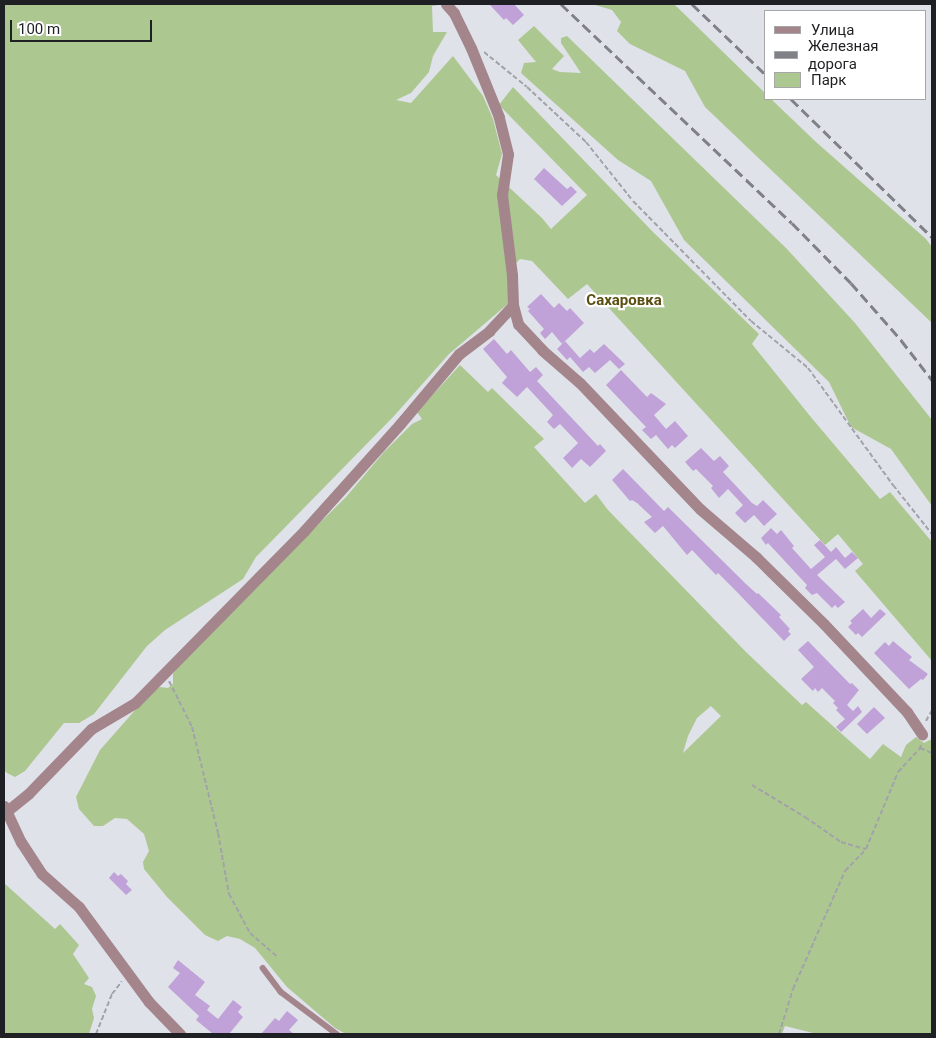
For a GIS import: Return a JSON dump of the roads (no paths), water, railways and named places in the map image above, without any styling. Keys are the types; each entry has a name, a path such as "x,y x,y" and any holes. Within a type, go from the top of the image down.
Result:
{"street":[{"path":"446,4 454,12 471,48 499,116 508,154 502,195 512,275 513,305 518,324 542,350 606,409 700,509 756,557 824,624 908,712 922,734"},
{"path":"180,1034 149,1002 79,907 42,874 21,842 5,808 29,793 91,729 135,703 304,532 459,354 488,331 513,305"}],"lane":[{"path":"263,968 281,992 337,1034"}],"railway":[{"path":"561,4 792,223 851,283 901,340 932,380"},
{"path":"692,4 764,73"},
{"path":"792,100 932,237"}],"district":[{"name":"Сахаровка","path":"624,301"}]}
